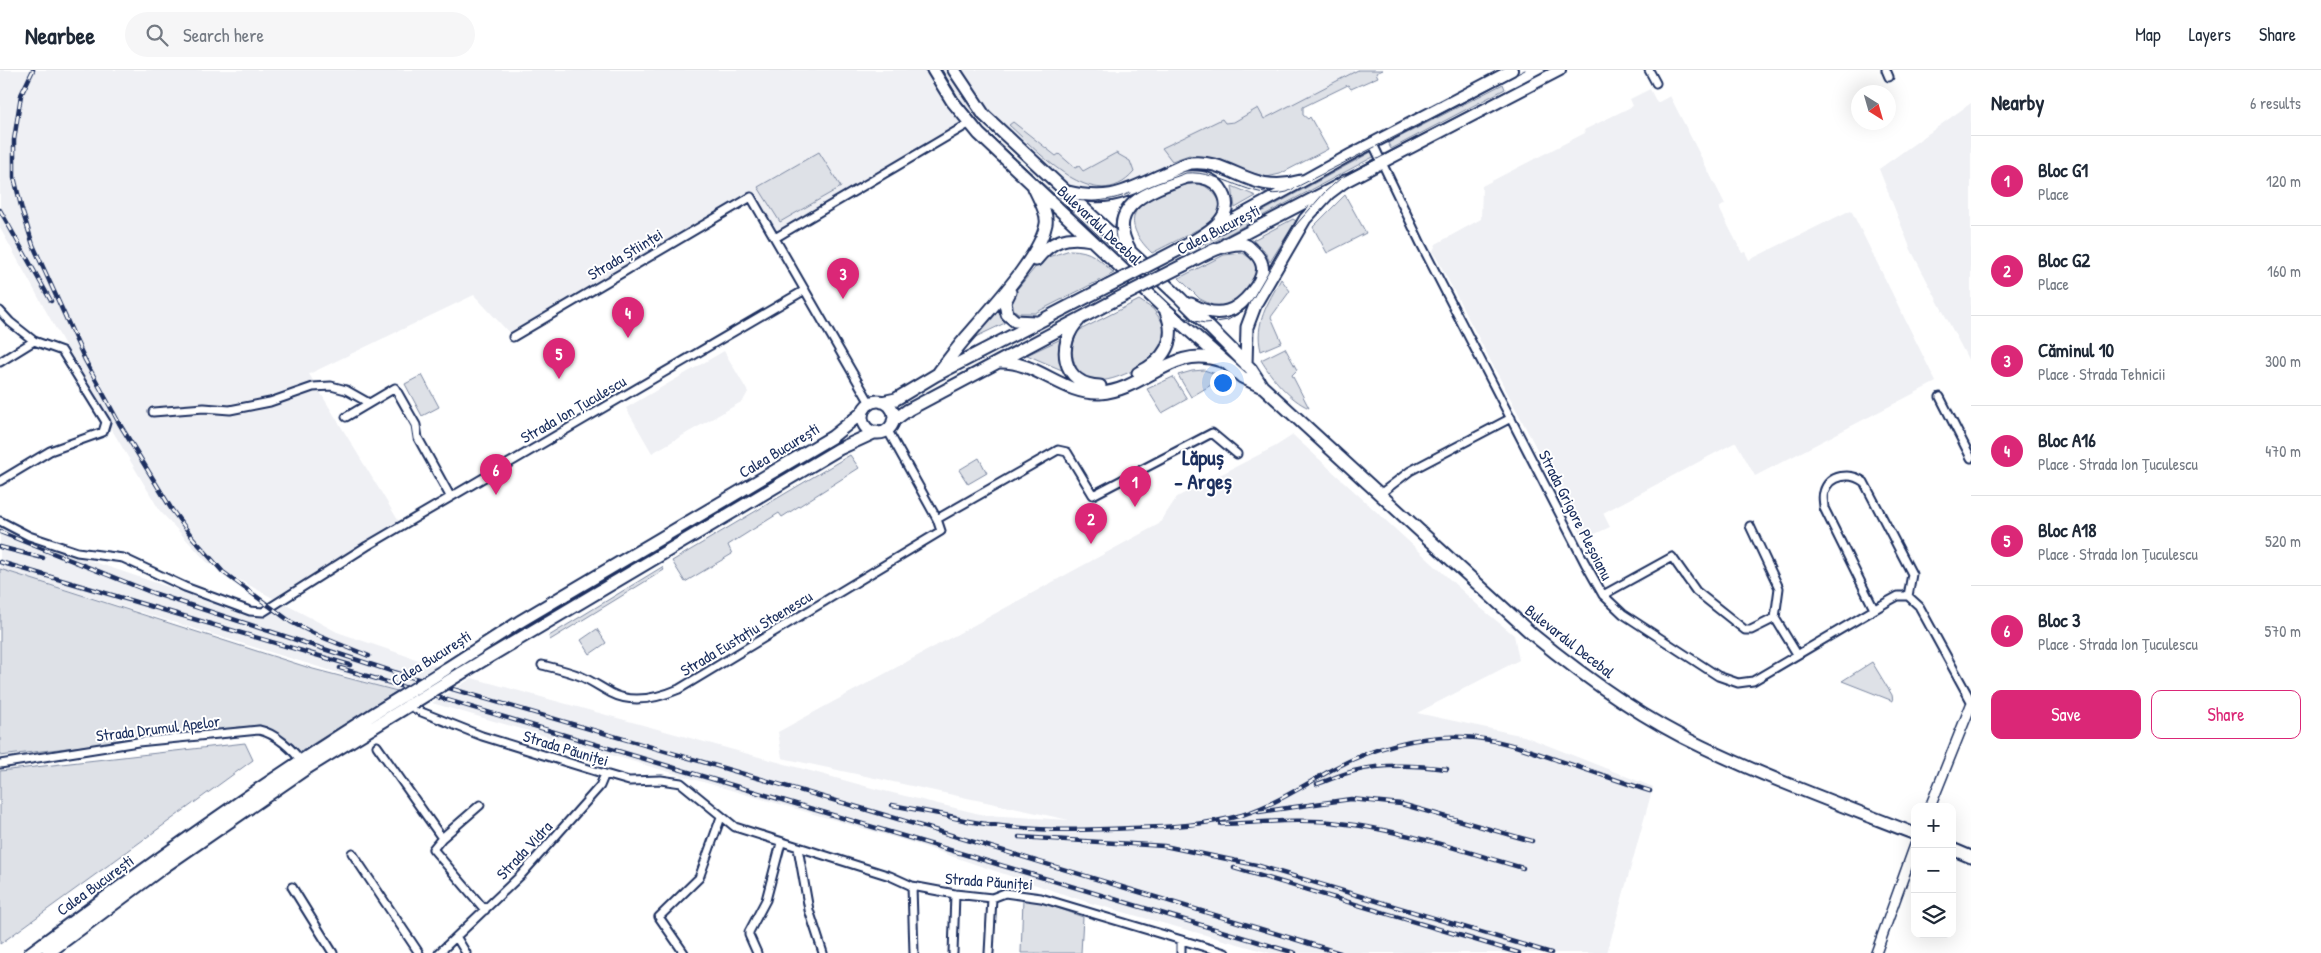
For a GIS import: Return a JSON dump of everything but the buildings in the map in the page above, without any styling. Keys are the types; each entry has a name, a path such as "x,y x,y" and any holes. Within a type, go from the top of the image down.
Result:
{"main road":[{"name":"Bulevardul Decebal","path":"933,70 952,100 970,123 1032,183 1166,310 1242,377 1262,386"},
{"name":"Bulevardul Decebal","path":"954,70 984,115 1180,298 1246,365 1262,386 1532,634 1602,688 1702,747 1911,832"},
{"name":"Calea București","path":"882,402 896,399 936,375 1176,251 1372,142 1512,70"},
{"name":"Calea București","path":"408,699 460,674 839,449 885,428 908,410 1084,315 1560,70"},
{"path":"1063,190 1080,194 1116,195 1188,164 1209,165 1265,185 1280,186 1301,181"},
{"path":"1132,253 1124,235 1126,210 1145,195 1187,177 1196,176 1206,179 1218,185 1222,192 1226,201 1226,213 1211,231"},
{"path":"1246,365 1247,327 1256,303 1305,219 1329,194 1345,182"},
{"path":"936,375 1033,254 1042,236 1046,222 1045,215 1032,183"},
{"path":"1039,321 1016,321 1007,314 1005,302 1009,293 1044,250 1068,238 1094,241"},
{"path":"1180,298 1203,311 1218,312 1237,308 1257,286 1263,272 1262,264 1248,246 1243,244 1219,247"},
{"path":"1084,315 1068,334 1065,347 1066,359 1070,371 1078,381 1091,386 1106,386 1123,380 1158,360 1169,346 1172,325 1166,310"},
{"path":"998,362 1011,362 1050,376 1066,386 1084,392 1101,393 1139,381 1181,359 1201,355 1228,364"},
{"path":"882,402 892,411 885,428 869,429 864,424 867,408 882,402"},
{"name":"Calea București","path":"30,953 160,858 408,699 446,669 498,635 832,437 867,408"},
{"path":"498,635 505,646"},
{"name":"Calea București","path":"48,953 304,764"},
{"path":"1956,851 1971,857"}],"street":[{"path":"1649,70 1656,83"},
{"path":"867,408 805,290 775,238 970,123"},
{"name":"Strada Grigore Pleșoianu","path":"1372,142 1421,244 1603,595 1623,614 1731,682 1745,683 1898,596 1908,596"},
{"name":"Strada Științei","path":"513,337 751,197 775,238"},
{"name":"Strada Ion Țuculescu","path":"0,521 29,536 77,552 123,558 185,587 250,611 263,612 366,546 450,496 805,290"},
{"path":"0,311 10,322 34,341 62,351 106,422 103,432 50,451 0,480"},
{"path":"0,362 34,341"},
{"path":"153,412 204,408 230,410 261,404 313,387 331,386 346,390 369,403"},
{"path":"346,417 396,388 416,424 418,438 450,496"},
{"path":"1940,397 1971,458"},
{"path":"1380,494 1410,471 1511,418"},
{"path":"885,428 937,519 1058,450 1067,452 1093,495 1212,433 1237,454"},
{"path":"1874,609 1824,508 1823,494 1826,486 1836,478 1847,475 1858,477 1864,482 1912,574 1908,596 1919,606 1971,701"},
{"name":"Strada Eustațiu Stoenescu","path":"542,665 580,676 613,694 626,698 650,699 666,695 941,532 937,519"},
{"path":"1750,526 1779,588 1775,618 1797,654"},
{"path":"1603,595 1672,557 1696,591 1745,630 1751,630 1775,618"},
{"name":"Strada Păuniței","path":"408,699 482,736 605,774 629,781 661,780 681,783 735,827 890,876 912,886 955,894 992,898 1005,893 1041,898 1222,953"},
{"path":"1932,803 1971,705"},
{"name":"Strada Drumul Apelor","path":"0,764 138,742 259,730 267,732 304,764"},
{"path":"377,746 442,838"},
{"name":"Strada Vidra","path":"439,953 457,938 521,875 600,786 605,774"},
{"path":"480,805 442,838 433,849 485,910"},
{"path":"684,953 659,917 699,878 721,817"},
{"path":"757,953 749,932 766,900 781,843"},
{"path":"798,848 809,910 823,953"},
{"path":"1876,953 1914,848"},
{"path":"352,853 419,953"},
{"path":"912,886 914,953"},
{"path":"292,887 333,953"},
{"path":"953,953 955,894"},
{"path":"989,953 992,898"},
{"path":"457,938 466,953"},
{"path":"1181,941 1181,953"}],"shaded area":[{"path":"0,70 1369,70 1206,149 1136,188 1115,195 1063,190 984,115 775,238 751,197 513,337 474,295 309,374 401,525 281,602 337,632 436,666 397,691 0,569 0,523 44,545 257,617 280,602 207,562 160,511 112,430 0,228"},
{"path":"1358,70 1383,70 1376,73 1378,77 1351,89 1348,85 1303,107 1303,115 1308,119 1310,117 1328,149 1280,174 1267,177 1189,155 1172,161 1162,148 1222,119 1225,123 1234,122 1258,108 1264,119"},
{"path":"1503,84 1505,89 1391,149 1388,143"},
{"path":"1650,89 1657,103 1670,96 1725,204 1719,208 1742,253 1745,252 1749,260 1851,210 1936,382 1755,476 1736,442 1603,513 1610,527 1584,539 1433,251 1436,244 1481,219 1482,186 1585,133 1584,130 1633,106 1630,99"},
{"path":"1971,103 1971,365 1911,250 1879,169"},
{"path":"1013,122 1056,156 1059,154 1075,168 1079,166 1083,171 1116,153 1130,161 1134,172 1119,184 1102,188 1085,184 1068,176 1035,150 1009,125"},
{"path":"1373,151 1375,156 1206,246 1205,243"},
{"path":"819,152 841,187 780,222 758,187"},
{"path":"1199,183 1208,188 1219,200 1220,210 1217,216 1197,230 1152,253 1143,244 1134,227 1136,212 1141,205 1161,193 1180,186"},
{"path":"1232,186 1256,196 1235,208"},
{"path":"1345,195 1366,233 1327,253 1313,227"},
{"path":"1293,219 1296,221 1270,262 1264,250 1253,240"},
{"path":"1070,250 1078,250 1089,254 1114,273 1035,313 1018,313 1011,307 1013,294 1039,263 1048,257"},
{"path":"1243,253 1255,262 1258,269 1254,282 1234,304 1218,308 1200,299 1179,278 1224,255"},
{"path":"1281,279 1290,291 1271,317 1282,342 1261,351 1259,331 1261,322 1267,305"},
{"path":"1139,300 1153,309 1167,329 1165,345 1162,350 1146,364 1108,380 1100,381 1086,377 1075,364 1072,351 1078,331"},
{"path":"997,309 1005,323 967,341"},
{"path":"1061,339 1061,362 1064,371 1027,355"},
{"path":"1285,348 1297,370 1292,375 1309,408 1295,400 1282,387 1261,360"},
{"path":"724,351 748,392 743,401 652,453 626,408"},
{"path":"1204,370 1222,376 1233,384 1227,392 1211,385 1191,397 1178,375"},
{"path":"422,375 439,407 422,416 405,384"},
{"path":"1173,377 1187,399 1162,413 1147,389"},
{"path":"1293,435 1482,609 1514,635 1519,660 1417,713 1524,736 1653,787 1607,953 1270,953 1087,902 913,843 432,703 472,678 872,788 984,815 1069,820 782,758 778,732 1159,524 1177,497 1276,446"},
{"path":"850,455 859,468 782,517 779,513 728,545 732,554 685,582 672,561"},
{"path":"979,458 987,473 968,484 959,470"},
{"path":"662,567 664,570 550,640 549,636"},
{"path":"0,569 313,669 397,691 300,752 260,725 0,756"},
{"path":"597,629 606,643 590,654 581,640"},
{"path":"1872,662 1892,695 1893,701 1842,681"},
{"path":"245,743 253,760 0,944 0,771"},
{"path":"1023,899 1032,899 1083,917 1081,953 1021,953"}],"tram line":[{"path":"942,70 958,97 984,129 1125,260 1181,316 1205,323 1228,320 1243,311 1253,298 1295,226 1325,192 1341,178 1547,70"},
{"path":"1122,256 1115,234 1118,214 1123,204 1141,190 1186,173 1199,173 1261,192 1274,194 1287,192 1525,70"},
{"path":"1056,192 1082,201 1113,199 1130,193"}],"railway":[{"path":"33,70 21,95 14,140 14,177 22,210 33,245 85,360 119,423 172,510 193,538 223,572 291,622 319,636 369,656"},
{"path":"0,210 51,301"},
{"path":"0,532 153,593 394,672 888,816 1340,953"},
{"path":"0,547 43,558"},
{"path":"0,562 350,665"},
{"path":"340,668 1295,953"},
{"path":"950,817 1018,828 1064,830 1161,827 1215,821 1242,815 1266,806 1333,769 1379,749 1412,741 1446,737 1487,739 1511,745 1650,791"},
{"path":"1317,784 1365,768 1412,766 1447,769"},
{"path":"1259,812 1351,799 1401,804 1532,841"},
{"path":"892,805 955,817"},
{"path":"1221,824 1310,821 1363,826 1432,842 1523,868"},
{"path":"1019,837 1164,846 1256,865 1551,953"},
{"path":"1234,868 1519,953"}],"place":[{"name":"Căminul 10","path":"843,299"},
{"name":"Bloc A16","path":"628,338"},
{"name":"Bloc A18","path":"559,379"},
{"name":"Bloc 3","path":"496,495"},
{"name":"Bloc G1","path":"1135,507"},
{"name":"Bloc G2","path":"1091,544"}],"district":[{"name":"Lăpuș - Argeș","path":"1203,469"}]}
